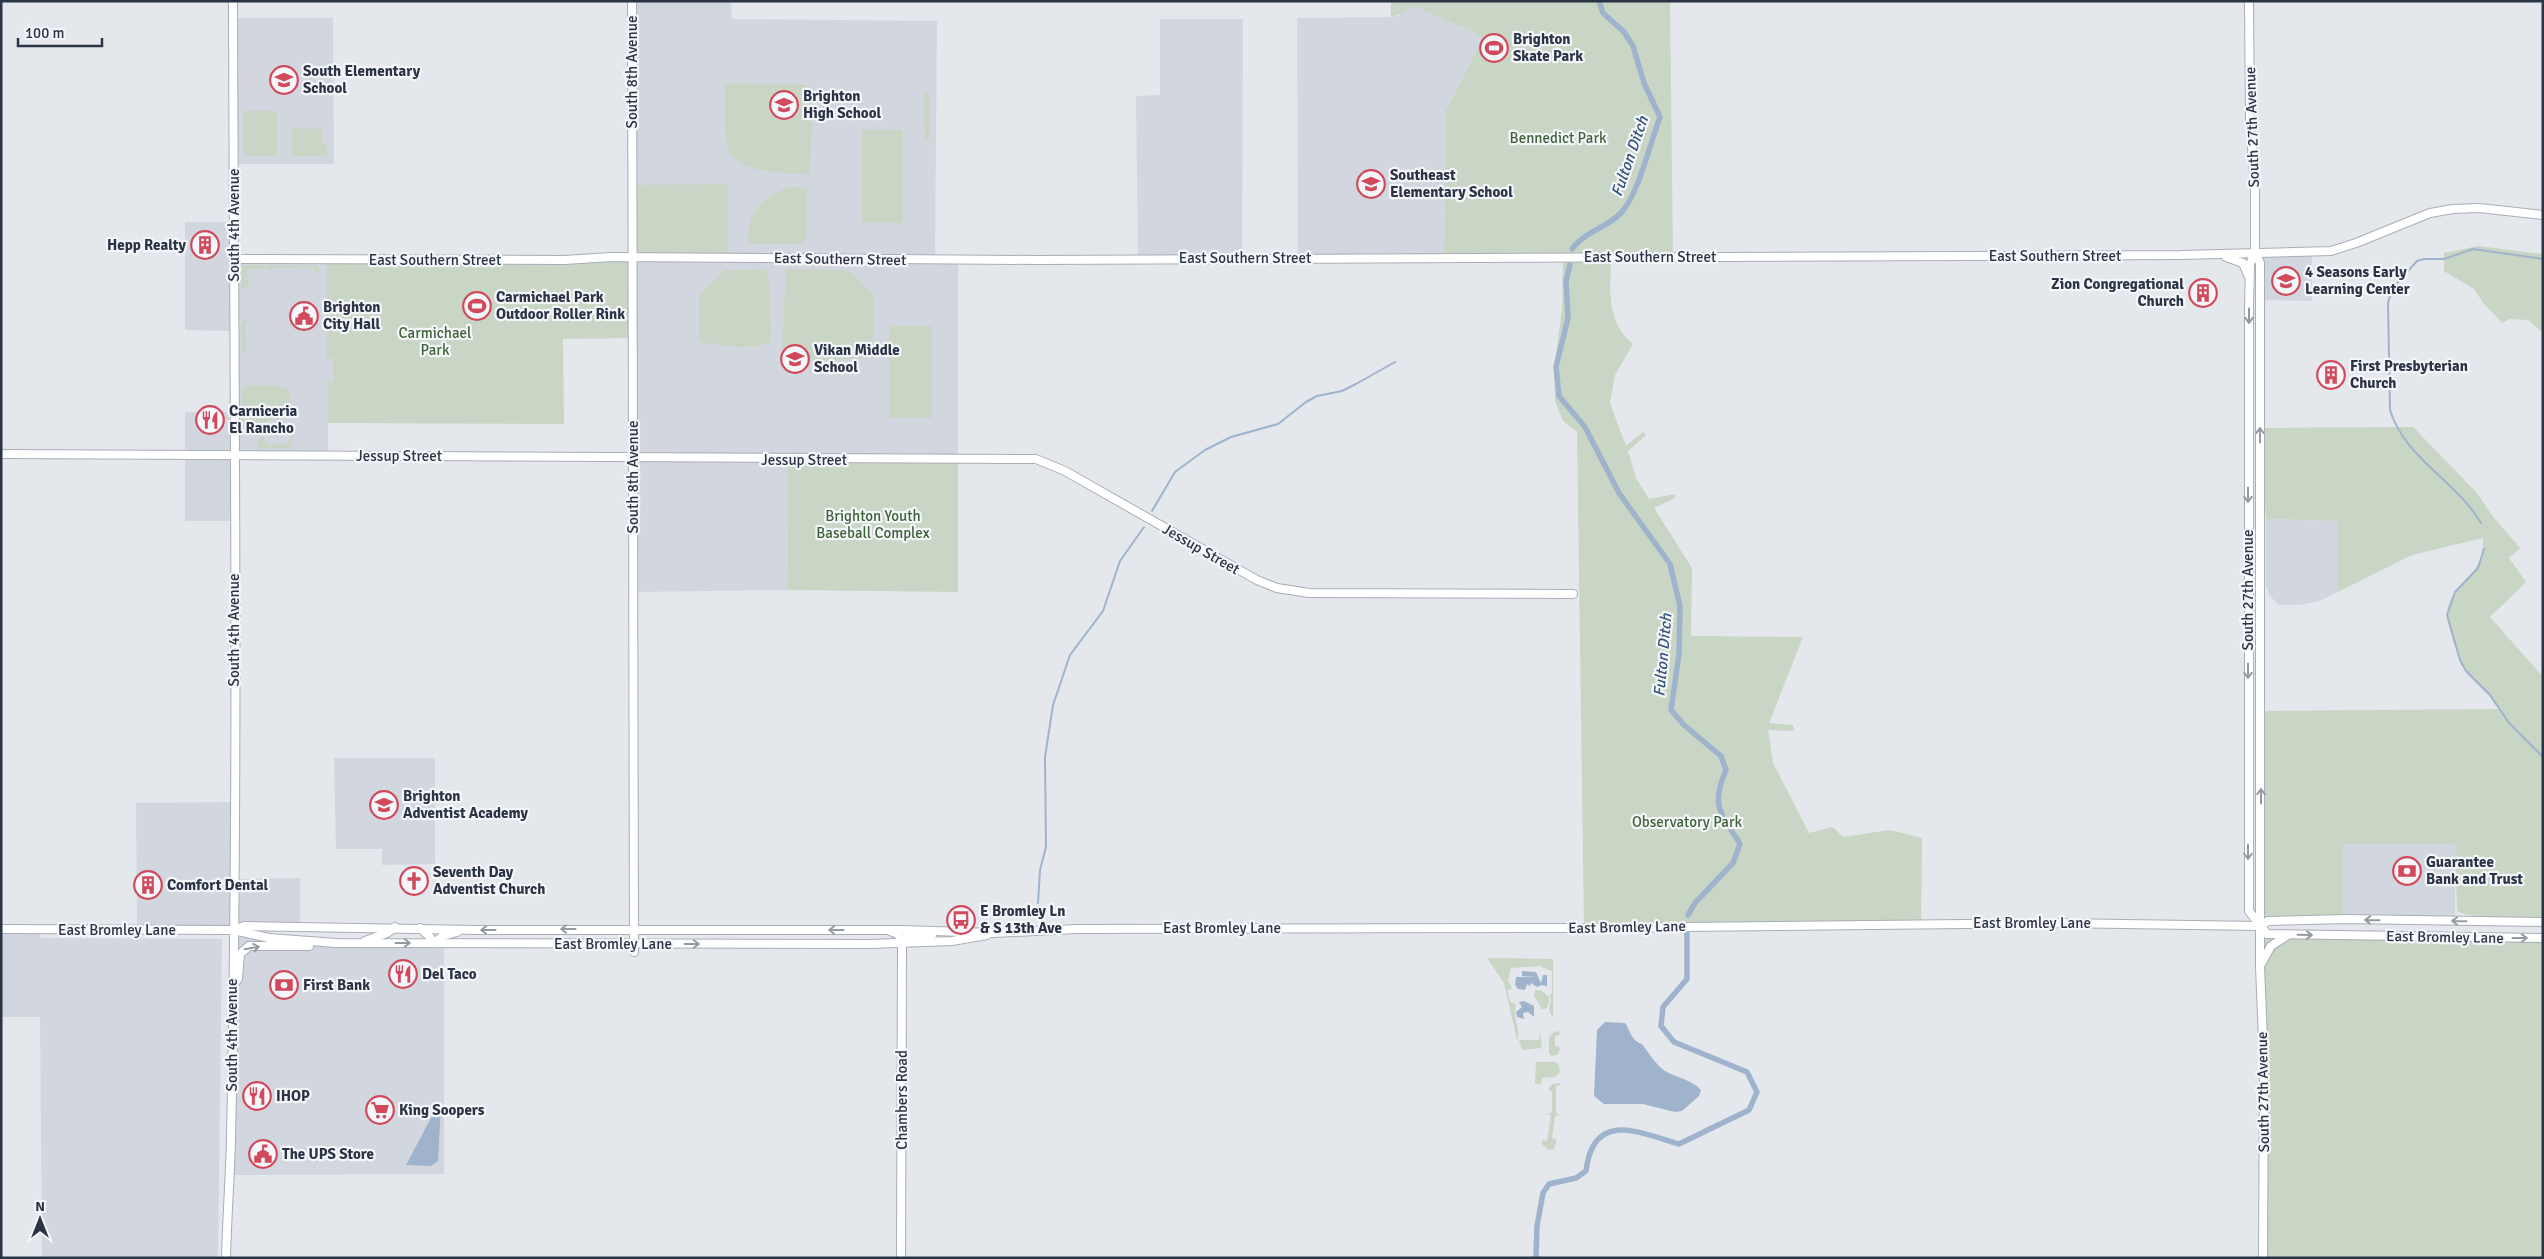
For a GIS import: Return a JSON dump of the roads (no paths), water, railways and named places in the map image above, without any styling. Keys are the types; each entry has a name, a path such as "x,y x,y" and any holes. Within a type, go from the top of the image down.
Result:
{"main road":[{"name":"South 4th Avenue","path":"226,1258 231,1146 233,930 236,455 234,1"},
{"name":"South 8th Avenue","path":"632,1 634,952"},
{"name":"South 27th Avenue","path":"2249,1 2250,120 2255,188 2255,252 2250,264 2249,911 2260,926"},
{"name":"East Southern Street","path":"235,258 564,260 632,257 1035,260 2214,254 2331,250 2356,244 2430,213 2452,209 2479,208 2543,215"},
{"name":"South 27th Avenue","path":"2255,252 2260,263 2260,966 2264,1066 2264,1258"},
{"path":"2214,254 2240,260 2250,279"},
{"name":"Jessup Street","path":"1,454 1036,460 1065,471 1251,577 1277,588 1309,593 1573,594"},
{"name":"East Bromley Lane","path":"233,930 244,926 467,929 885,930 994,933 1084,929 1584,928 1921,924 2260,926 2268,921 2347,919 2543,922"},
{"name":"East Bromley Lane","path":"2260,926 2268,934 2289,935 2543,938"},
{"path":"358,943 387,934 395,927"},
{"path":"420,928 434,943 446,935 467,929"},
{"name":"East Bromley Lane","path":"1,929 233,930 244,934 317,943 902,943 959,940 994,933"},
{"path":"885,930 898,934 902,943 908,936 961,932"},
{"path":"2260,966 2271,946 2289,935"},
{"path":"232,986 238,979 240,954 249,946 308,946 317,943"},
{"name":"Chambers Road","path":"901,1258 902,943"}],"water":[{"path":"1522,971 1536,972 1541,983 1543,975 1547,975 1547,986 1537,987 1531,983 1530,986 1527,984 1525,990 1518,989 1515,985 1516,977 1536,977 1522,976"},
{"path":"1524,1001 1534,1006 1534,1017 1528,1012 1523,1013 1524,1019 1517,1017 1516,1012 1522,1007 1519,1002"},
{"path":"1605,1022 1625,1023 1636,1041 1642,1044 1658,1065 1665,1071 1697,1086 1701,1090 1699,1096 1682,1111 1675,1112 1643,1104 1604,1104 1594,1096 1597,1030"},
{"path":"436,1105 441,1107 438,1161 431,1166 406,1165 433,1114"}],"waterway":[{"name":"Fulton Ditch","path":"1572,249 1583,238 1621,213 1639,181 1660,117 1644,83 1633,46 1624,32 1603,13 1599,1"},
{"path":"2481,523 2459,495 2419,456 2397,427 2390,410 2388,303 2392,289 2417,261 2424,259 2444,259 2473,249 2543,259"},
{"name":"Fulton Ditch","path":"1570,265 1566,281 1568,318 1556,367 1559,396 1585,427 1619,493 1670,564 1680,606 1679,654 1671,710 1684,725 1721,756 1726,770 1721,783 1718,802 1723,817 1740,844 1733,863 1695,903 1688,915"},
{"path":"1152,511 1175,472 1205,450 1231,437 1278,424 1306,402 1317,396 1342,391 1395,362"},
{"path":"1038,903 1040,870 1046,847 1045,757 1053,705 1070,655 1103,611 1120,561 1144,527"},
{"path":"2484,549 2478,568 2455,592 2447,615 2460,660 2466,671 2490,695 2509,723 2543,757"},
{"name":"Fulton Ditch","path":"1536,1258 1537,1226 1543,1193 1549,1184 1576,1178 1586,1171 1590,1152 1598,1139 1608,1132 1620,1130 1633,1131 1679,1144 1749,1110 1757,1092 1747,1072 1674,1042 1661,1026 1663,1007 1687,979 1687,934"}],"place":[{"name":"Brighton Skate Park","path":"1494,48"},
{"name":"South Elementary School","path":"284,80"},
{"name":"Brighton High School","path":"784,105"},
{"name":"Southeast Elementary School","path":"1371,184"},
{"name":"Hepp Realty","path":"205,245"},
{"name":"4 Seasons Early Learning Center","path":"2286,281"},
{"name":"Zion Congregational Church","path":"2203,293"},
{"name":"Carmichael Park Outdoor Roller Rink","path":"477,306"},
{"name":"Brighton City Hall","path":"304,316"},
{"name":"Vikan Middle School","path":"795,359"},
{"name":"First Presbyterian Church","path":"2331,375"},
{"name":"Carniceria El Rancho","path":"210,420"},
{"name":"Brighton Adventist Academy","path":"384,805"},
{"name":"Guarantee Bank and Trust","path":"2407,871"},
{"name":"Seventh Day Adventist Church","path":"414,881"},
{"name":"Comfort Dental","path":"148,885"},
{"name":"E Bromley Ln & S 13th Ave","path":"961,920"},
{"name":"Del Taco","path":"403,974"},
{"name":"First Bank","path":"284,985"},
{"name":"IHOP","path":"257,1096"},
{"name":"King Soopers","path":"380,1110"},
{"name":"The UPS Store","path":"263,1154"}],"park label":[{"name":"Bennedict Park","path":"1558,138"},
{"name":"Carmichael Park","path":"435,342"},
{"name":"Brighton Youth Baseball Complex","path":"873,524"},
{"name":"Observatory Park","path":"1687,822"}]}
